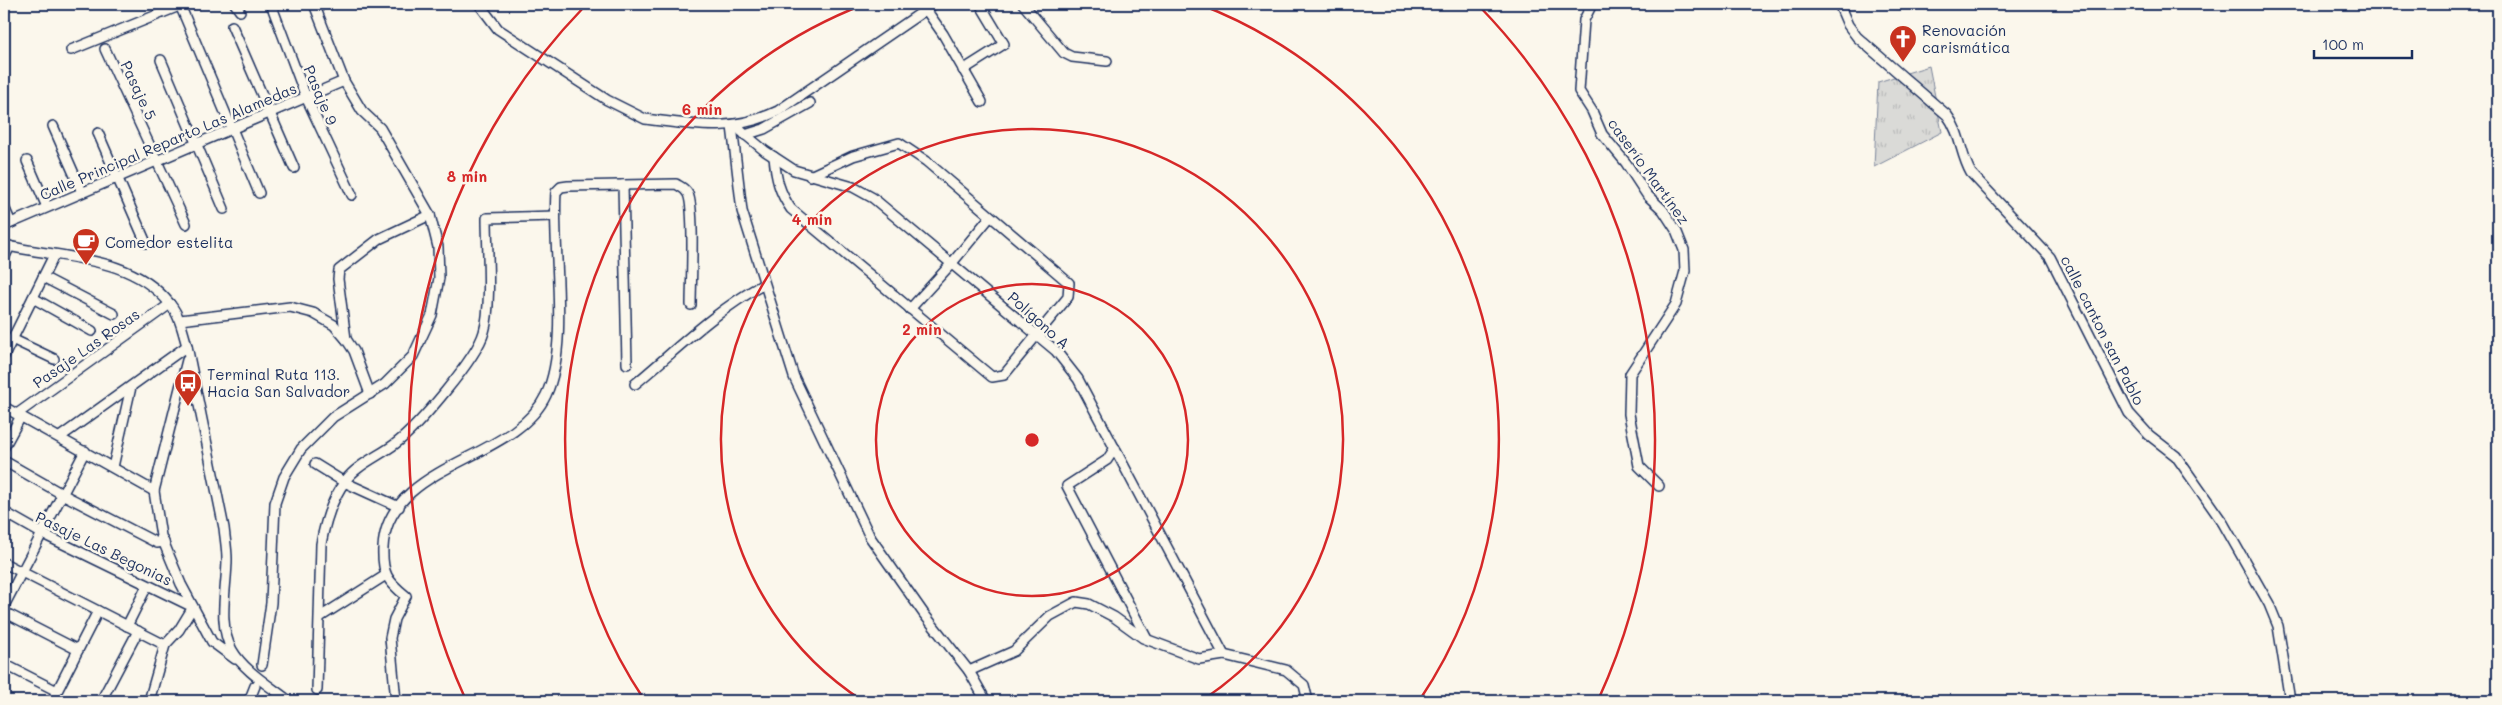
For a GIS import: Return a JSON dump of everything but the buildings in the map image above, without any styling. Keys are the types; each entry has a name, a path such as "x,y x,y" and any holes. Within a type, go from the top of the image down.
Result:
{"street":[{"name":"Pasaje 9","path":"271,4 306,98 352,195"},
{"path":"262,665 272,604 276,502 284,477 301,449 333,417 385,384 413,356 432,316 439,278 438,247 430,215 380,128 362,111 344,81 314,4"},
{"path":"479,4 498,29 607,100 636,116 645,119 716,127 752,122 778,111 928,6 982,102"},
{"path":"963,70 1004,44 980,4"},
{"path":"1024,4 1064,53 1072,57 1107,61"},
{"name":"caserío Martínez","path":"1592,4 1584,20 1579,91 1592,111 1602,134 1626,163 1647,195 1663,210 1676,230 1684,250 1685,271 1676,304 1630,374 1629,414 1639,466 1659,486"},
{"name":"calle canton san Pablo","path":"1840,4 1848,26 1857,37 1947,115 1956,126 1964,162 1971,173 2050,257 2129,412 2149,435 2176,456 2222,523 2269,604 2275,619 2290,701"},
{"path":"71,50 182,5 230,128 259,193"},
{"path":"232,26 294,168"},
{"name":"Pasaje 5","path":"104,49 186,224"},
{"path":"160,60 224,209"},
{"name":"Calle Principal Reparto Las Alamedas","path":"7,224 344,81"},
{"path":"746,134 764,129 810,103"},
{"path":"735,125 742,211 794,377 870,537 924,614 969,670 986,701"},
{"name":"Polígono A","path":"735,125 774,157 794,170 853,187 873,198 1056,351 1078,379 1224,655"},
{"path":"54,126 82,192"},
{"path":"98,133 146,243"},
{"path":"774,157 780,193 791,209 992,377 1004,375 1068,297 1069,283 926,161 899,142 853,156 810,176"},
{"path":"27,161 47,207"},
{"path":"396,701 390,638 394,619 406,596 390,583 386,575 383,558 384,538 399,507 420,486 438,473 513,432 536,410 546,397 556,368 558,337 555,216 556,192 561,186 676,184 685,189 689,196 691,217 692,304"},
{"path":"623,185 627,364"},
{"path":"4,207 7,224"},
{"path":"346,339 338,279 339,270 379,239 430,215"},
{"path":"317,690 321,544 325,525 344,482 366,463 396,444 418,424 460,371 484,332 487,307 487,218 555,216"},
{"path":"910,309 952,263 990,217"},
{"path":"4,258 7,245 103,263 125,270 149,284 170,304 180,320 216,482 224,528 227,559 226,633 232,650 247,668"},
{"path":"4,356 54,254"},
{"path":"43,277 114,314"},
{"path":"635,384 709,320 735,300 764,284"},
{"path":"32,298 92,331"},
{"name":"Pasaje Las Rosas","path":"19,415 170,304"},
{"path":"180,320 290,307 313,313 334,325 346,339 354,351 370,394"},
{"path":"12,339 54,359"},
{"path":"60,437 187,346"},
{"path":"188,357 154,491 164,542 181,584 212,642 289,701"},
{"path":"113,467 131,387"},
{"path":"4,408 60,437 154,491"},
{"path":"4,447 19,415"},
{"path":"1115,448 1108,460 1067,486 1147,639"},
{"path":"4,606 85,451"},
{"path":"4,461 62,494 157,543 164,542"},
{"path":"315,464 344,482 399,507"},
{"name":"Pasaje Las Begonias","path":"4,512 41,533 147,586 193,606"},
{"path":"4,564 165,645"},
{"path":"320,617 386,575"},
{"path":"127,626 147,586"},
{"path":"969,670 1014,651 1050,616 1076,602 1089,604 1114,617 1147,639 1199,659 1224,655 1286,670 1304,686 1308,701"},
{"path":"148,701 165,645 179,630 193,606"},
{"path":"52,701 98,611"},
{"path":"4,612 78,650"},
{"path":"101,701 138,631"},
{"path":"4,664 57,691"},
{"path":"249,701 255,686"}],"green space":[{"path":"1929,66 1942,132 1874,167 1878,82"}],"place":[{"name":"Renovación carismática","path":"1903,63"},
{"name":"Comedor estelita","path":"86,266"},
{"name":"Terminal Ruta 113. Hacia San Salvador","path":"188,407"}]}
